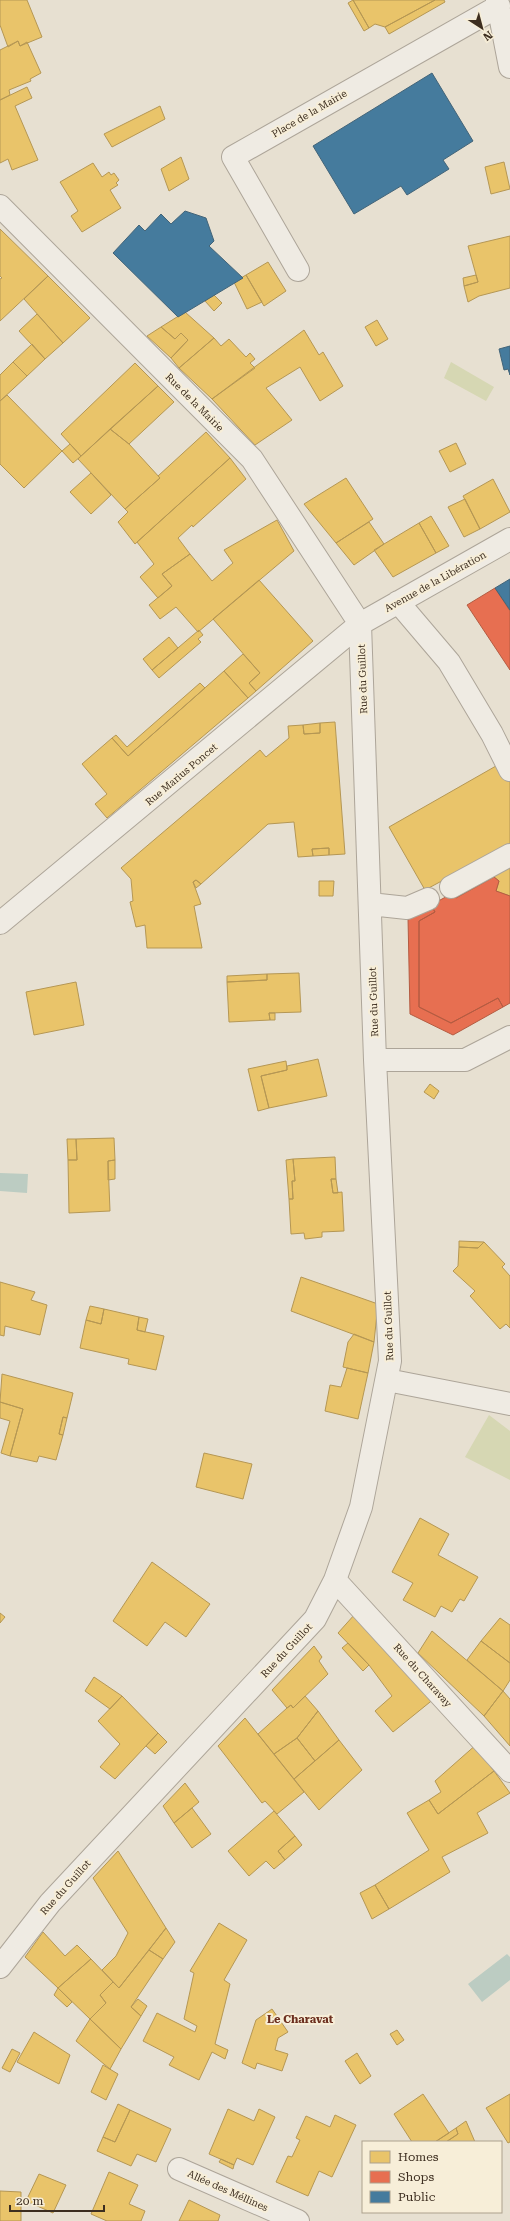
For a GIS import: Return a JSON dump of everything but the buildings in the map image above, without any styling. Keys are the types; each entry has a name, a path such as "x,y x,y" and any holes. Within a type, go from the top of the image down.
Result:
{"street":[{"path":"498,3 507,33 510,67"},
{"name":"Place de la Mairie","path":"298,270 233,157 498,3"},
{"name":"Rue de la Mairie","path":"0,206 252,460 360,624"},
{"name":"Avenue de la Libération","path":"360,624 510,539"},
{"path":"398,602 449,662 492,734 510,770"},
{"name":"Rue du Guillot","path":"0,1967 50,1903 315,1619 335,1580 361,1507 390,1361 375,1060 360,624"},
{"name":"Rue Marius Poncet","path":"0,923 360,624"},
{"path":"451,887 510,855"},
{"path":"370,904 408,908 428,899"},
{"path":"375,1060 465,1060 510,1037"},
{"path":"387,1380 510,1404"},
{"name":"Rue du Charavay","path":"335,1580 510,1771"},
{"name":"Allée des Méllines","path":"179,2169 298,2221"}],"green space":[{"path":"451,362 494,387 486,401 444,378"},
{"path":"489,1415 510,1431 510,1480 465,1457"}],"shaded area":[{"path":"0,1173 28,1174 27,1193 0,1191"},
{"path":"507,1954 510,1957 510,1980 482,2002 468,1984"}],"district":[{"name":"Le Charavat","path":"300,2019"}]}
